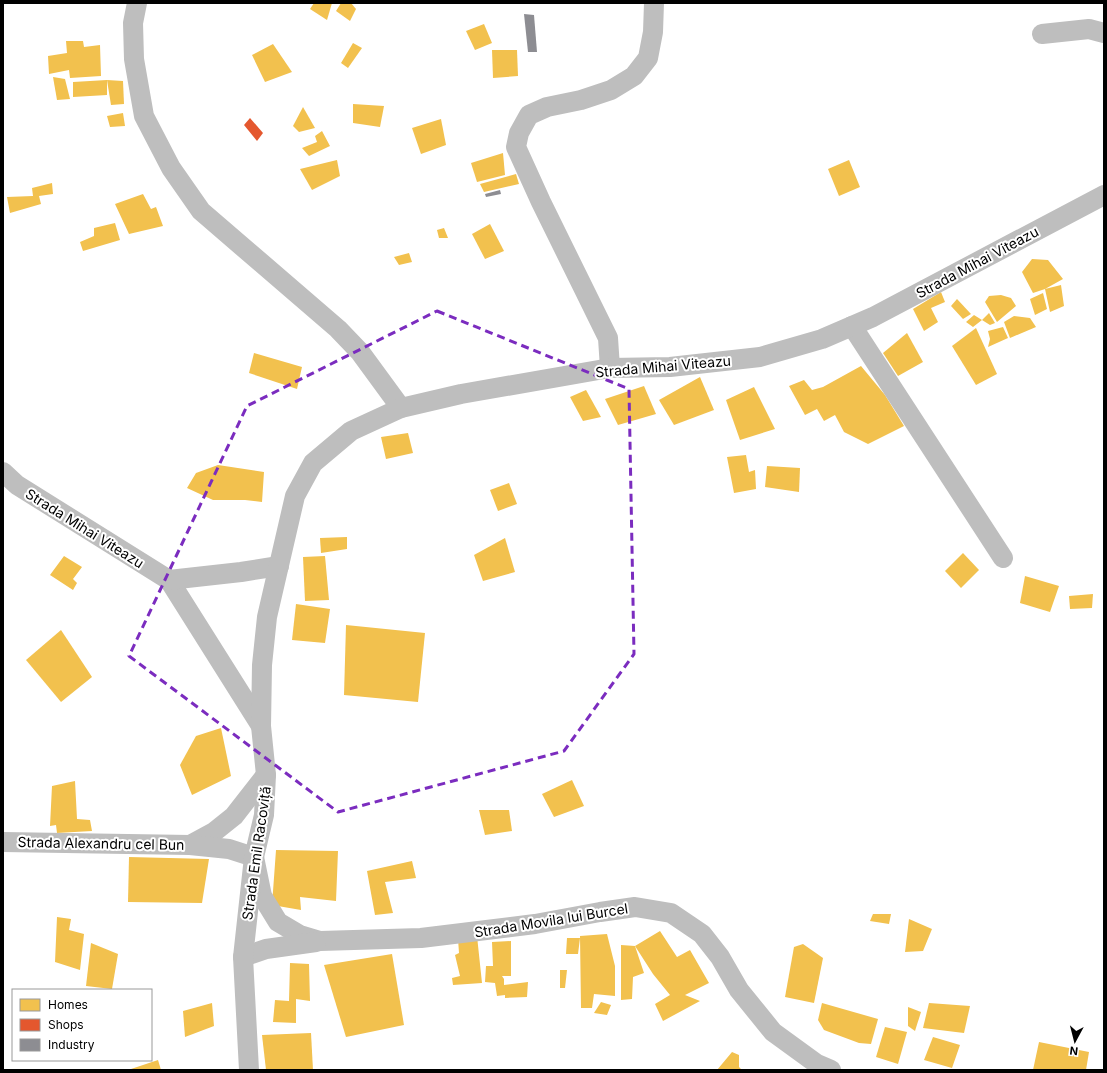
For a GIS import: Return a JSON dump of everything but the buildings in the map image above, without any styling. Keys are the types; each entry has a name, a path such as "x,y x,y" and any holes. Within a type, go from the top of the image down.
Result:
{"street":[{"path":"137,3 133,23 134,59 144,116 171,168 201,211 338,329 360,352 401,408"},
{"path":"610,368 608,338 541,202 516,146 519,132 529,115 547,107 581,100 611,90 634,76 648,58 653,32 654,3"},
{"path":"1042,34 1089,30 1104,33"},
{"name":"Strada Mihai Viteazu","path":"279,566 295,496 314,463 351,431 401,408 461,394 610,368 670,367 760,357 822,339 872,317 1104,195"},
{"path":"852,326 1003,558"},
{"name":"Strada Mihai Viteazu","path":"3,472 17,485 168,580"},
{"path":"261,726 168,580 279,566"},
{"name":"Strada Emil Racoviță","path":"248,1070 243,957 254,857 264,815 266,775 261,726 262,665 267,617 279,566"},
{"name":"Strada Alexandru cel Bun","path":"3,842 190,845 214,832 234,816 266,775"},
{"path":"190,845 229,849 254,857"},
{"name":"Strada Movila lui Burcel","path":"254,857 262,896 278,922 300,935 320,941 421,938 535,924 635,907 671,913 702,934 720,957 739,990 773,1032 817,1064 831,1070"},
{"path":"243,957 266,949 320,941"}],"highlighted area":[{"path":"437,311 629,389 634,654 564,751 338,812 129,656 247,406"}]}
